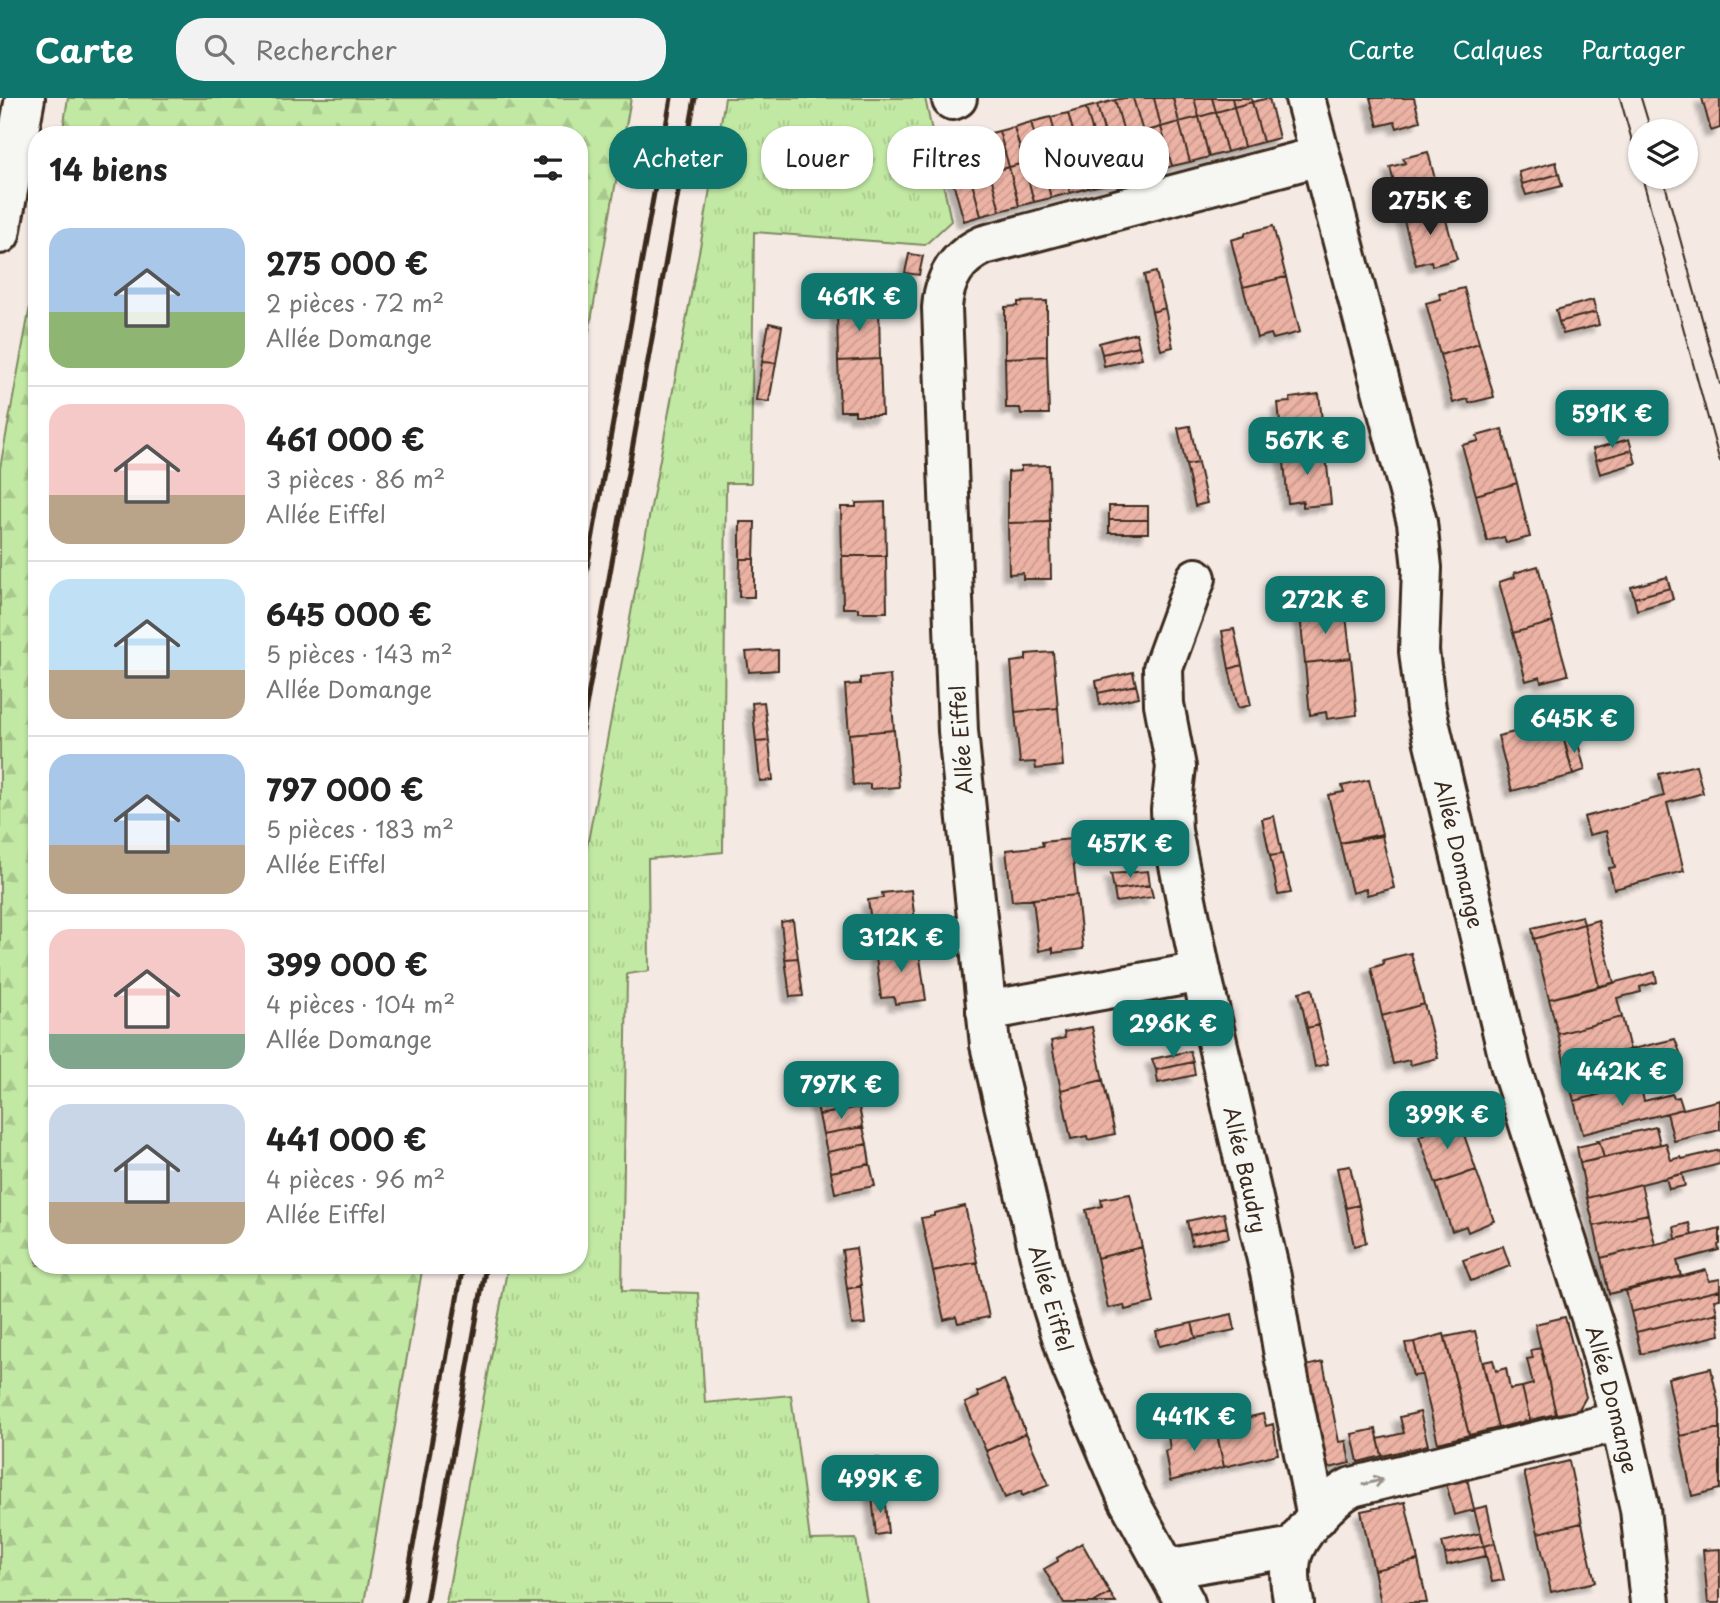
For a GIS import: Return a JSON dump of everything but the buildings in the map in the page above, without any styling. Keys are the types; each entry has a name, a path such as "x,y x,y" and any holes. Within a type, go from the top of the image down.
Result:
{"street":[{"path":"0,234 9,134 25,98"},
{"name":"Allée Domange","path":"1305,98 1417,522 1422,568 1419,651 1426,709 1502,1037 1597,1336 1620,1421 1640,1509 1650,1603"},
{"name":"Allée Eiffel","path":"1185,1603 1128,1499 1072,1368 1041,1265 990,1045 957,731 942,329 943,291 950,273 959,261 984,245 1320,156"},
{"name":"Allée Baudry","path":"1196,578 1163,668 1162,685 1176,767 1171,810 1172,831 1201,972 1271,1277 1317,1517"},
{"path":"986,1011 1201,972"},
{"path":"1294,1603 1290,1576 1295,1547 1340,1492 1620,1421"},
{"path":"1166,1569 1295,1547"}],"green space":[{"path":"68,98 631,98 626,126 609,126 609,189 615,189 588,337 588,126 63,126"},
{"path":"725,98 925,98 931,126 887,126 887,189 944,189 951,221 925,245 754,232 751,483 726,483 723,852 648,859 649,971 627,974 622,1291 698,1293 705,1403 791,1395 810,1540 856,1539 867,1603 446,1603 506,1274 588,1274 588,841 710,189 747,189 747,126 720,126"},
{"path":"28,317 28,1274 421,1274 364,1603 0,1603 0,468"}],"tram line":[{"path":"1620,98 1628,126"},
{"path":"1641,98 1647,119"},
{"path":"1645,189 1720,462"},
{"path":"1666,189 1720,384"}],"railway":[{"path":"588,563 671,98"},
{"path":"588,696 695,98"},
{"path":"403,1603 461,1274"},
{"path":"426,1603 484,1274"}]}
